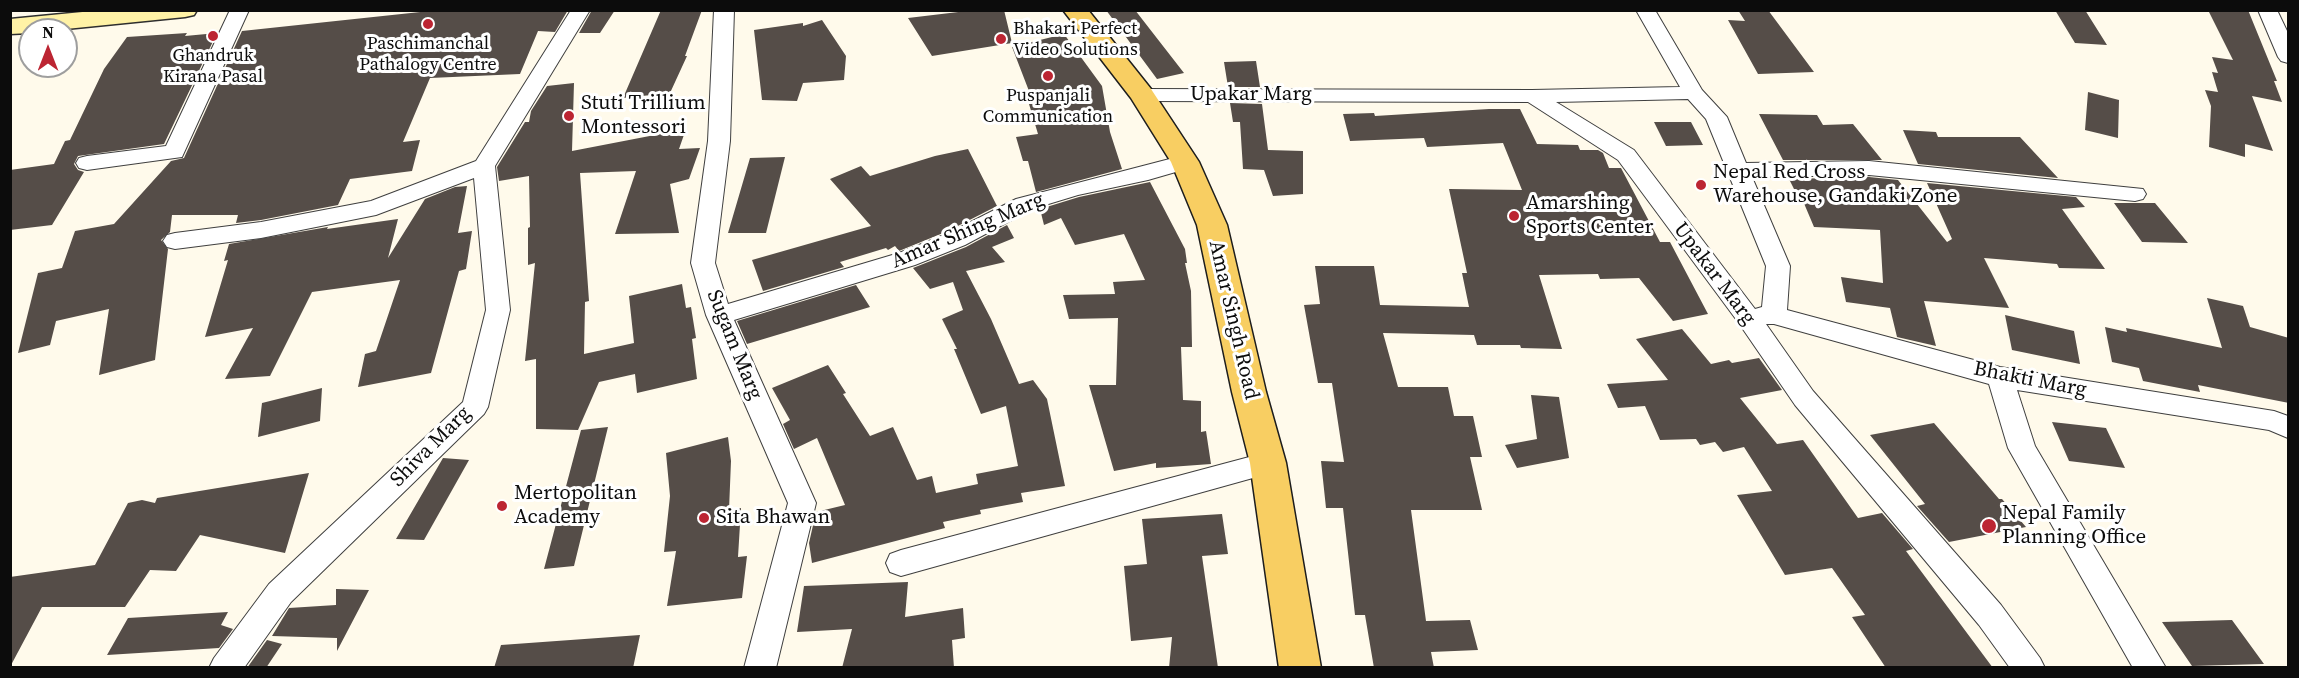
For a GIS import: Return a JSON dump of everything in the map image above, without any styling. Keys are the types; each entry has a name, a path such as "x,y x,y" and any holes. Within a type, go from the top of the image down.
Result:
{"main road":[{"path":"10,27 185,10"},
{"name":"Amar Singh Road","path":"1075,10 1142,95 1185,162 1212,225 1249,392 1268,463 1300,668"}],"street":[{"path":"87,163 174,152 240,10"},
{"path":"175,241 261,230 376,208 484,166 581,10"},
{"name":"Sugam Marg","path":"724,10 719,141 704,263 719,315 802,503 760,668"},
{"path":"1645,10 1694,93 1716,117 1739,170 1778,266 1774,315"},
{"path":"2267,10 2289,57"},
{"path":"1532,96 1694,93"},
{"name":"Upakar Marg","path":"1142,95 1532,96 1626,155 1747,316 1804,398 1990,615 2029,668"},
{"name":"Amar Shing Marg","path":"719,315 907,259 957,239 1024,204 1185,162"},
{"name":"Shiva Marg","path":"225,668 280,593 475,406 498,310 484,166"},
{"path":"1739,170 1869,168 2135,194"},
{"name":"Bhakti Marg","path":"1747,316 1774,315 2000,377 2274,421 2289,428"},
{"path":"2000,377 2022,448 2150,668"},
{"path":"902,563 1268,463"}],"building":[{"path":"439,10 568,10 555,32 538,31 520,74 430,78 403,142 420,140 412,171 350,179 338,205 261,220 236,223 238,215 172,215 170,232 161,240 168,249 155,360 99,375 109,309 56,321 50,345 18,353 38,273 62,268 75,231 114,224 171,161 184,158 242,31"},
{"path":"592,10 615,10 600,33 579,33"},
{"path":"661,10 702,10 685,56 687,56 670,93 623,98"},
{"path":"975,10 1004,10 1012,43 932,56 908,18"},
{"path":"1106,10 1135,10 1184,73 1157,79"},
{"path":"1738,10 1768,10 1814,72 1758,74 1728,20 1745,21"},
{"path":"2055,10 2085,10 2107,45 2075,43"},
{"path":"2208,10 2248,10 2277,81 2274,81 2282,102 2252,96 2273,151 2245,144 2245,157 2209,147 2211,106 2205,90 2218,92 2212,72 2218,73 2212,57 2233,60"},
{"path":"822,20 846,56 844,80 803,83 797,101 762,100 754,30 803,23 803,26"},
{"path":"187,33 185,36 217,33 164,144 78,156 74,164 78,170 84,172 52,225 10,230 10,170 54,164 65,141 70,140 104,69 127,37"},
{"path":"1064,34 1102,86 1110,132 1122,169 1036,192 1028,161 1023,161 1016,137 1038,134 1029,104 1034,104 1012,47"},
{"path":"1256,61 1260,87 1228,87 1224,62"},
{"path":"574,83 572,151 686,129 679,149 700,148 689,179 670,184 679,233 615,234 636,171 580,173 589,301 585,302 584,354 634,343 629,296 682,284 686,308 691,307 696,338 692,339 697,379 637,393 635,374 599,382 578,430 536,429 536,359 525,361 535,263 528,265 529,176 499,181 497,167 525,122 529,122 531,111 547,86"},
{"path":"2088,92 2119,100 2118,138 2085,130"},
{"path":"1230,103 1262,104 1268,150 1303,151 1303,194 1273,196 1264,170 1243,169 1240,122 1233,122"},
{"path":"1520,109 1537,144 1578,145 1580,150 1598,150 1603,153 1609,168 1621,168 1660,242 1670,242 1708,314 1673,321 1639,278 1600,279 1598,274 1539,275 1562,349 1521,348 1520,345 1477,345 1474,335 1383,333 1398,387 1448,387 1454,416 1473,416 1482,457 1470,457 1482,510 1411,510 1426,621 1470,620 1478,650 1431,652 1434,668 1374,668 1365,615 1355,615 1343,508 1326,508 1321,461 1344,462 1332,383 1318,383 1304,305 1320,304 1315,266 1374,266 1380,305 1469,307 1462,273 1467,273 1449,189 1522,190 1503,143 1427,147 1424,138 1350,141 1343,114 1374,113 1375,116"},
{"path":"1759,114 1817,115 1823,125 1853,124 1882,160 1783,160"},
{"path":"1654,122 1691,122 1703,145 1666,146"},
{"path":"1903,130 1936,132 1938,137 2020,137 2058,178 1918,164"},
{"path":"968,149 997,206 948,231 899,251 895,246 888,250 886,248 840,262 844,267 763,291 752,260 871,226 830,179 861,166 870,176 935,156"},
{"path":"785,157 766,233 728,233 750,158"},
{"path":"1869,177 1898,180 1947,242 1952,239 1927,183 2076,197 2085,207 2062,209 2105,269 2059,268 2057,264 1984,258 2009,308 1924,301 1936,346 1897,337 1890,308 1846,302 1841,277 1883,283 1880,230 1814,227 1803,201 1800,201 1789,179"},
{"path":"1150,182 1185,249 1187,263 1185,263 1191,291 1192,347 1181,347 1183,400 1201,401 1201,432 1206,431 1211,464 1156,468 1156,463 1114,471 1089,385 1116,385 1118,318 1069,319 1063,295 1115,294 1113,282 1145,280 1124,234 1075,245 1061,218 1044,225 1040,209 1079,197"},
{"path":"467,186 458,233 472,231 466,269 459,271 431,373 358,387 365,354 376,351 400,280 312,292 270,376 225,379 253,328 205,337 228,260 224,261 229,244 328,227 327,229 398,219 388,258 425,199 455,187"},
{"path":"2114,203 2155,203 2188,243 2142,242"},
{"path":"1007,225 1014,238 992,247 1005,262 966,271 991,319 1019,384 1033,380 1047,399 1065,486 1021,493 1023,502 980,510 981,514 943,522 945,528 812,563 809,543 816,512 845,505 817,438 794,449 783,424 790,420 772,388 828,365 846,393 843,394 870,436 893,427 917,480 932,476 936,493 978,484 976,474 1018,466 1006,406 981,414 954,349 957,349 942,319 963,310 953,282 930,289 913,268 966,247"},
{"path":"856,285 870,307 747,344 737,321"},
{"path":"2207,298 2243,306 2250,327 2289,338 2289,403 2198,385 2200,392 2143,381 2139,368 2112,362 2105,327 2127,332 2126,328 2222,348"},
{"path":"2005,315 2074,331 2080,364 2012,350"},
{"path":"1682,329 1711,364 1759,358 1782,390 1740,398 1777,444 1803,440 1858,518 1882,513 1913,549 1906,551 1993,668 1886,668 1852,617 1865,615 1832,568 1785,575 1737,495 1772,491 1744,447 1723,452 1715,442 1700,445 1696,439 1660,440 1645,406 1618,408 1607,384 1668,380 1636,339"},
{"path":"322,388 320,421 258,437 262,403"},
{"path":"1531,395 1559,397 1569,458 1517,468 1505,445 1537,439"},
{"path":"2052,422 2106,428 2125,468 2069,461"},
{"path":"1934,423 2026,527 1949,542 1917,506 1925,504 1870,435"},
{"path":"608,427 574,566 544,569 581,430"},
{"path":"728,437 731,461 729,510 741,508 738,557 747,556 742,598 667,606 676,551 664,552 670,496 666,453"},
{"path":"443,458 469,460 424,540 396,539"},
{"path":"309,473 285,553 200,535 176,571 150,570 125,607 42,607 10,667 10,577 95,565 128,503 142,500 155,503 157,498"},
{"path":"1222,514 1228,554 1202,556 1218,668 1169,668 1172,637 1131,641 1124,566 1147,564 1142,519"},
{"path":"908,582 905,617 963,608 965,638 952,640 954,668 842,668 852,629 797,632 804,586"},
{"path":"336,589 369,590 337,651 337,638 272,636 289,608 336,605"},
{"path":"228,612 221,625 233,629 219,648 107,655 128,618"},
{"path":"2232,620 2264,664 2192,666 2162,622"},
{"path":"640,635 633,668 494,668 501,645"},
{"path":"267,640 282,644 266,668 247,668"}],"place":[{"name":"Paschimanchal Pathalogy Centre","path":"428,24"},
{"name":"Ghandruk Kirana Pasal","path":"213,36"},
{"name":"Bhakari Perfect Video Solutions","path":"1001,39"},
{"name":"Puspanjali Communication","path":"1048,76"},
{"name":"Stuti Trillium Montessori","path":"569,116"},
{"name":"Nepal Red Cross Warehouse, Gandaki Zone","path":"1701,185"},
{"name":"Amarshing Sports Center","path":"1514,216"},
{"name":"Mertopolitan Academy","path":"502,506"},
{"name":"Sita Bhawan","path":"704,518"},
{"name":"Nepal Family Planning Office","path":"1989,526"}]}
